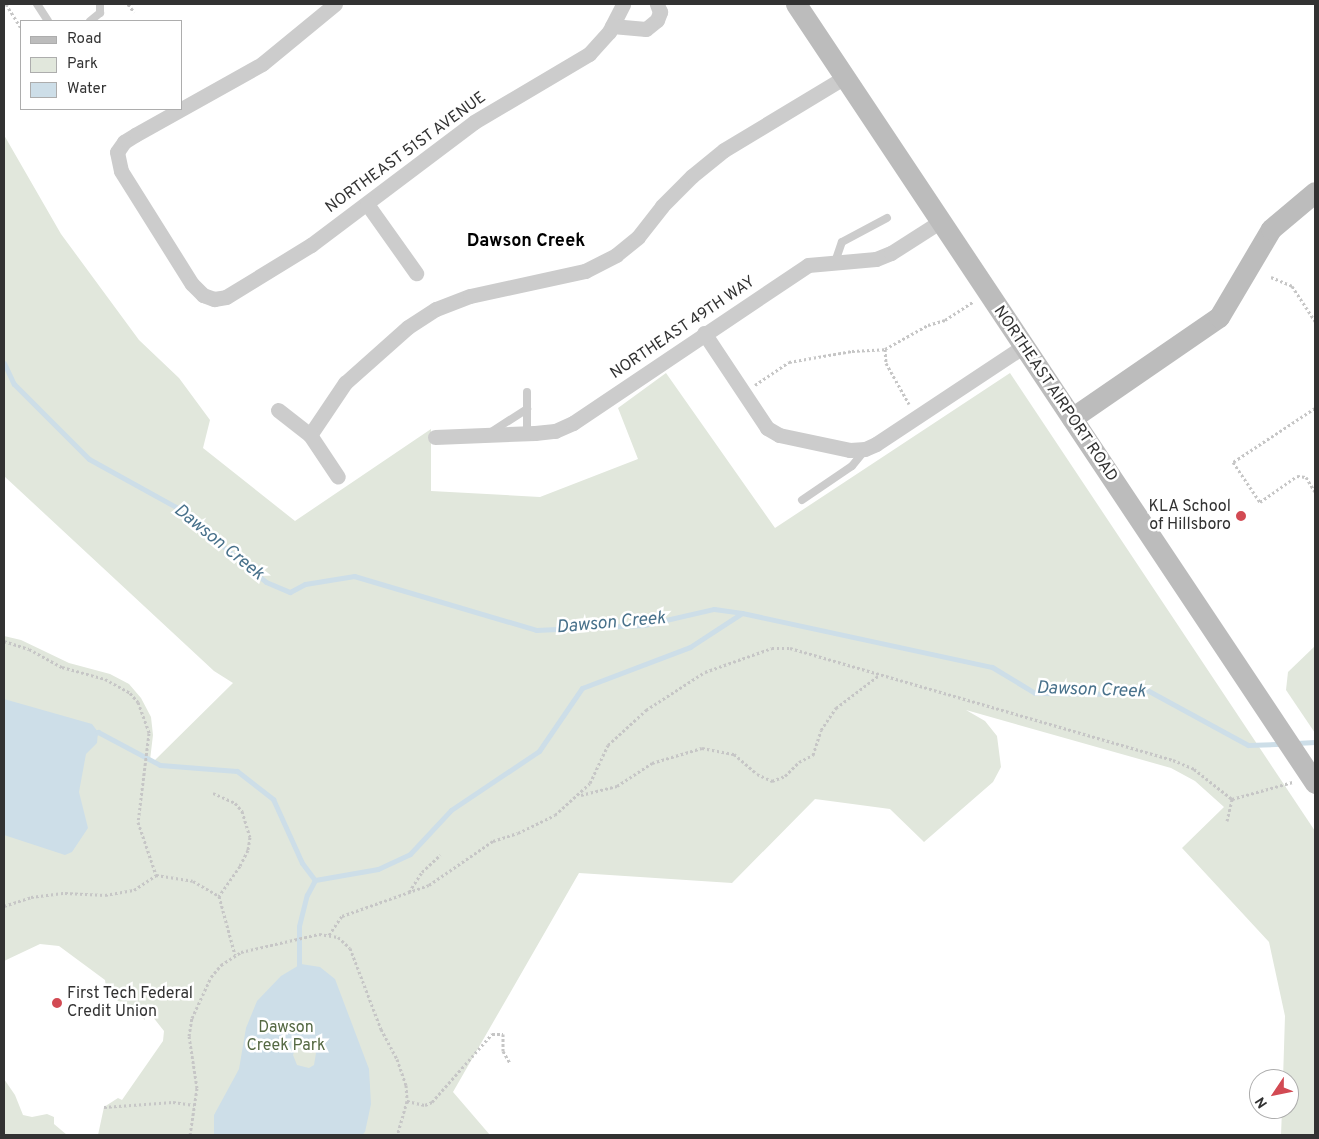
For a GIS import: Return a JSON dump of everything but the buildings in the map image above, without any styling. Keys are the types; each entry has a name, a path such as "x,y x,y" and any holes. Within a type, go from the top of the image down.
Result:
{"street":[{"name":"NORTHEAST 51ST AVENUE","path":"182,109 262,64 335,4"},
{"name":"NORTHEAST 51ST AVENUE","path":"180,110 129,139 117,152 121,171 192,284 203,295 214,299 236,291 303,250 367,204 474,122 590,54 612,26 623,4"},
{"path":"612,26 646,29 656,20 660,12 657,4"},
{"name":"NORTHEAST AIRPORT ROAD","path":"796,4 1308,773"},
{"path":"310,435 346,383 408,327 436,309 470,296 585,271 616,255 638,237 662,206 692,176 724,150 845,76"},
{"path":"1072,418 1219,317 1271,229 1315,192"},
{"path":"367,204 416,273"},
{"name":"NORTHEAST 49TH WAY","path":"435,437 556,431 573,424 704,333 808,265 858,262 891,253 941,221"},
{"path":"704,333 767,428 779,435 850,450 866,449 917,418 1024,346"},
{"path":"278,410 310,435 338,477"}],"lane":[{"path":"37,4 47,20"},
{"path":"91,20 100,13 100,4"},
{"path":"835,262 842,242 887,218"},
{"path":"527,392 527,433"},
{"path":"486,435 527,409"},
{"path":"802,500 852,466 866,449"}],"path":[{"path":"6,4 20,26"},
{"path":"128,4 134,12"},
{"path":"1271,277 1292,286 1315,321"},
{"path":"744,393 789,362 852,351 885,349 928,325 945,320 988,292"},
{"path":"885,349 886,363 917,418"},
{"path":"1315,408 1233,462 1260,502 1298,476 1306,477 1315,492"},
{"path":"4,641 29,648 62,667 105,679 130,693 147,720 147,748 142,772 138,822 156,875"},
{"path":"574,800 590,783 608,745 624,728 682,685 722,664 772,648 790,648 878,676 1173,760 1194,769 1232,799"},
{"path":"329,935 342,916 409,893 445,876 493,841 518,833 555,814 585,792 617,786 652,763 702,748 734,754 757,774 772,781 785,776 799,762 813,755 820,730 836,708 878,676"},
{"path":"1232,799 1291,783 1308,773"},
{"path":"213,793 235,803 242,811 250,837 248,850 240,866 219,896"},
{"path":"1227,821 1232,799"},
{"path":"409,893 422,872 440,855"},
{"path":"156,875 193,881 219,896 235,955"},
{"path":"4,906 31,897 65,893 105,895 126,892 148,883 156,875"},
{"path":"190,1135 197,1088 189,1036 192,1018 211,977 235,955 309,936 329,935 345,941 356,958 381,1029 402,1073 407,1101 397,1135"},
{"path":"407,1101 425,1105 432,1102 492,1034 504,1034 503,1051 510,1062"},
{"path":"104,1107 172,1102 194,1105"}],"green space":[{"name":"Dawson Creek Park","path":"4,135 61,234 139,340 179,378 210,420 203,448 295,521 431,429 431,491 540,497 638,459 618,408 666,373 775,528 1010,373 1315,831 1315,1135 1281,1135 1282,1119 1299,1119 1299,1069 1283,1069 1285,1016 1269,942 1182,848 1224,807 1195,781 1171,768 966,710 985,721 997,736 1001,767 993,782 924,842 890,809 815,799 732,883 579,873 453,1092 490,1135 98,1135 104,1107 118,1098 122,1100 163,1041 164,1031 145,1007 145,1020 107,993 105,980 59,946 40,944 4,961 4,636 21,640 69,663 110,674 129,684 141,698 151,717 153,735 150,760 154,761 233,683 214,671 4,476"},
{"path":"1315,646 1315,733 1286,690 1288,672"},
{"path":"4,1079 15,1095 23,1115 32,1117 47,1114 54,1117 54,1124 67,1135 4,1135"}],"water":[{"path":"4,699 92,724 98,732 97,743 86,754 79,792 88,828 72,852 65,855 4,835"},
{"path":"301,964 320,967 335,979 369,1069 371,1104 365,1132 362,1135 214,1135 214,1115 239,1069 246,1028 257,1001 281,976","holes":["304,1043 316,1053 314,1065 309,1068 297,1065 293,1055 295,1049"]}],"waterway":[{"name":"Dawson Creek","path":"4,363 14,384 89,459 176,507 266,582 290,592 305,584 354,576 536,630 644,625 714,609 742,613 992,667 1035,693 1124,694 1147,690 1248,745 1282,744"},
{"path":"315,880 378,869 410,854 451,810 539,751 582,688 690,647 742,613"},
{"path":"92,735 98,732 160,765 237,771 273,799 302,863 315,880"},
{"name":"Dawson Creek","path":"1296,743 1315,742"},
{"path":"299,969 299,926 307,895 315,880"}],"place":[{"name":"KLA School of Hillsboro","path":"1241,516"},
{"name":"First Tech Federal Credit Union","path":"57,1003"}],"district":[{"name":"Dawson Creek","path":"526,242"}]}
